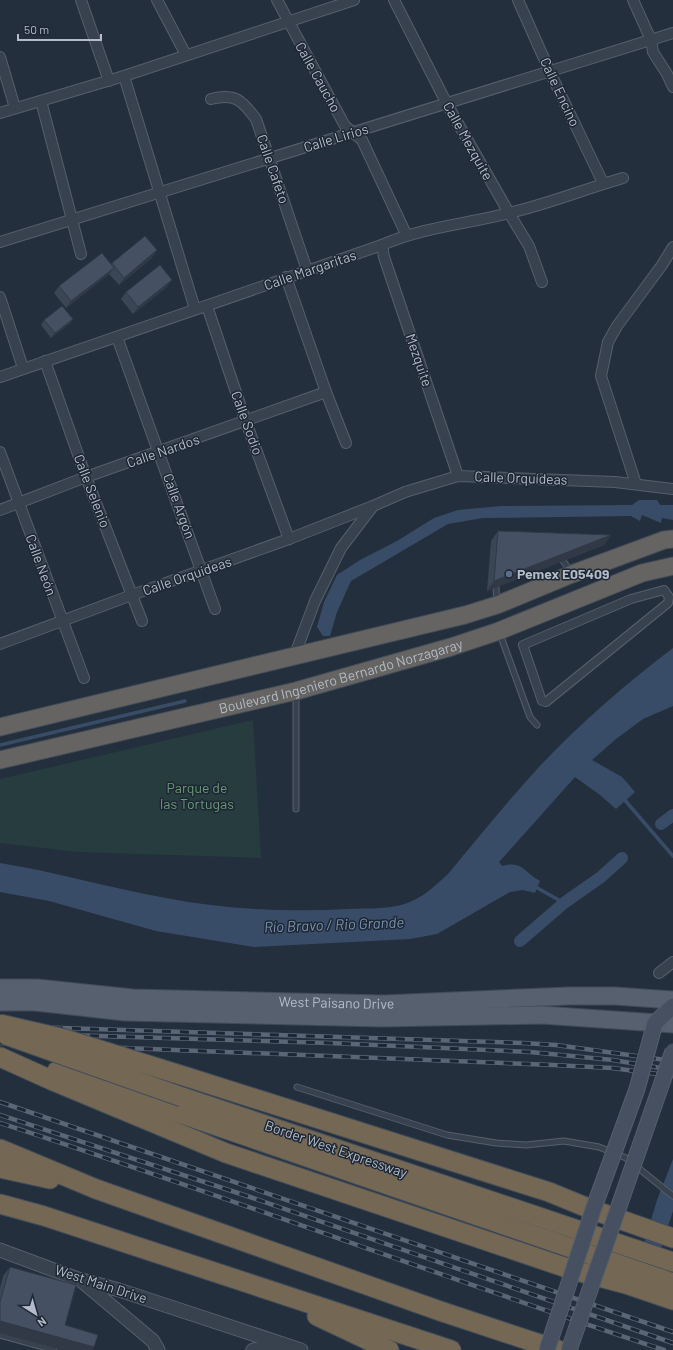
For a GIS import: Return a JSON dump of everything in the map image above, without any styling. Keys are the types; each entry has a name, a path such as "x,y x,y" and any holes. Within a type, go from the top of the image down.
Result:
{"highway":[{"name":"Boulevard Ingeniero Bernardo Norzagaray","path":"0,727 406,631 497,605 542,587 568,568 664,540 673,539"},
{"name":"Boulevard Ingeniero Bernardo Norzagaray","path":"0,760 296,691 451,647 499,631 642,573 673,566"},
{"path":"542,587 550,610"},
{"path":"0,1024 65,1039 266,1102 549,1192 593,1210 673,1238"},
{"name":"Border West Expressway","path":"0,1032 27,1044 84,1061 179,1104 670,1282"},
{"path":"0,1056 51,1080 226,1154 572,1270 594,1277 626,1284 673,1300"},
{"name":"Border West Expressway","path":"0,1056 179,1104 673,1262"},
{"path":"0,1149 96,1189 433,1308 558,1350"},
{"path":"0,1168 96,1189"},
{"path":"0,1204 44,1216 451,1350"},
{"path":"240,1280 389,1350"}],"main road":[{"name":"West Paisano Drive","path":"0,988 37,988 133,998 383,1011 542,1016 673,1024"},
{"name":"West Paisano Drive","path":"0,1002 35,1002 125,1012 383,1011 568,996 615,996 673,1000"},
{"path":"547,1350 572,1270 637,1089 655,1023 673,1006"},
{"path":"569,1350 673,1051"}],"street":[{"path":"81,0 109,80"},
{"path":"157,0 186,55"},
{"name":"Calle Caucho","path":"277,0 345,126 362,140 406,234"},
{"path":"0,113 124,76 354,0"},
{"name":"Calle Mezquite","path":"394,0 447,104 509,213 530,246 542,282"},
{"name":"Calle Encino","path":"518,0 550,72 603,183"},
{"path":"634,0 651,40 653,52 667,74 673,87"},
{"name":"Calle Lirios","path":"0,242 673,33"},
{"path":"0,57 15,108"},
{"path":"124,76 194,309"},
{"name":"Calle Cafeto","path":"211,99 225,95 233,97 239,100 256,119 307,270"},
{"path":"41,101 81,254"},
{"name":"Calle Margaritas","path":"0,376 382,245 406,234 509,213 560,199 603,183 623,178"},
{"name":"Mezquite","path":"382,245 384,257 458,476"},
{"path":"636,484 601,376 608,342 617,326 662,265 673,247"},
{"path":"286,277 326,392 346,443"},
{"path":"0,297 23,368"},
{"name":"Calle Sodio","path":"207,306 246,422 289,539"},
{"name":"Calle Argón","path":"117,336 215,609"},
{"name":"Calle Selenio","path":"45,361 86,478 142,621"},
{"name":"Calle Nardos","path":"0,510 326,392"},
{"name":"Calle Neón","path":"0,452 84,678"},
{"name":"Calle Orquídeas","path":"0,644 62,622 132,594 202,571 289,539 405,492 458,476 636,484 673,489"},
{"name":"Calle Orquídeas","path":"294,657 315,601 341,548 373,506"},
{"path":"666,590 670,597 668,603 546,702 543,702 523,646 631,599 657,591 666,590"},
{"path":"659,973 673,962"},
{"name":"West Main Drive","path":"0,1250 78,1279 202,1317 301,1350"},
{"path":"78,1279 153,1341 158,1350"},
{"path":"254,1350 282,1344"}],"lane":[{"path":"496,588 497,605"},
{"path":"499,631 530,717 537,725"},
{"path":"296,691 296,809"},
{"path":"297,1087 447,1135 496,1143 526,1145 564,1141 599,1147 626,1158 673,1196"},
{"path":"0,1335 54,1350"}],"green space":[{"name":"Parque de las Tortugas","path":"253,720 261,858 78,852 0,843 0,779"}],"water":[{"path":"639,500 657,500 660,505 673,505 673,520 662,518 661,523 642,515 640,521 631,516 483,518 448,524 351,581 337,612 330,636 323,636 317,627 324,602 337,575 360,560 397,541 434,518 458,510 501,506 632,505"},
{"name":"Río Bravo / Rio Grande","path":"673,648 673,706 643,719 616,739 592,760 622,777 635,792 616,809 575,777 499,862 502,866 519,866 540,881 535,893 523,890 510,892 437,934 410,939 254,947 156,931 49,901 0,892 0,863 124,890 189,902 234,908 326,910 381,908 405,904 417,899 448,874 516,793 570,735 603,705"},
{"path":"673,1159 673,1211 650,1283 634,1277 657,1200"}],"building":[{"path":"145,236 157,250 124,278 112,263"},
{"path":"102,253 114,268 71,301 59,286"},
{"path":"160,265 172,280 138,307 126,292"},
{"path":"62,306 73,319 55,333 44,320"},
{"name":"Pemex E05409","path":"498,531 611,535 494,581"},
{"path":"10,1267 76,1285 65,1325 98,1335 94,1347 0,1321 0,1302"}],"waterway":[{"path":"0,745 185,701"},
{"path":"623,798 673,856"},
{"path":"661,824 673,815"},
{"path":"520,941 564,903 601,877 622,858"},
{"path":"534,886 564,903"}],"railway":[{"path":"0,1026 523,1043 556,1045 673,1061"},
{"path":"0,1033 330,1043 530,1052 613,1060 673,1070"},
{"path":"0,1043 553,1065 612,1068 673,1076"},
{"path":"0,1102 673,1332"},
{"path":"0,1115 250,1197 673,1343"},
{"path":"0,1123 83,1150 664,1350"}],"place":[{"name":"Pemex E05409","path":"509,574"}]}
